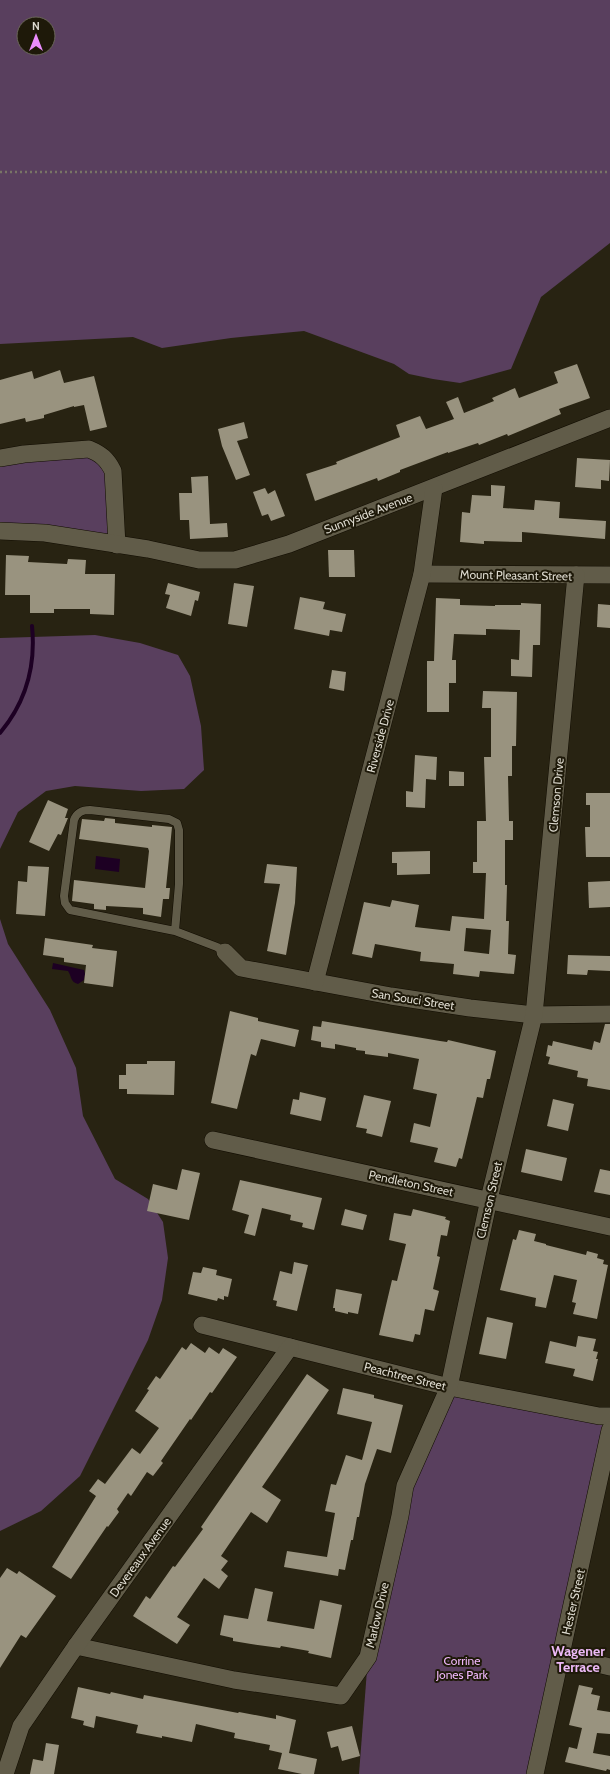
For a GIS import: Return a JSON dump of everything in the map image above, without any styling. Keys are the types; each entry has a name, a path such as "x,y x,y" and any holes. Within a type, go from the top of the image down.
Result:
{"street":[{"name":"Sunnyside Avenue","path":"0,531 46,533 148,549 199,560 235,560 289,544 610,418"},
{"path":"0,458 24,454 89,449 99,453 108,461 113,471 117,545"},
{"name":"Riverside Drive","path":"315,982 422,574 434,488"},
{"name":"Mount Pleasant Street","path":"422,574 610,575"},
{"name":"Clemson Drive","path":"534,1014 576,575"},
{"name":"San Souci Street","path":"225,952 241,968 470,1008 534,1014 610,1014"},
{"name":"Clemson Street","path":"450,1387 489,1199 534,1014"},
{"name":"Pendleton Street","path":"213,1140 489,1199 610,1227"},
{"name":"Peachtree Street","path":"202,1325 450,1387 599,1416 610,1416"},
{"name":"Devereaux Avenue","path":"5,1774 21,1726 76,1646 290,1347"},
{"name":"Marlow Drive","path":"76,1646 234,1680 341,1696 368,1657 400,1516 404,1486 450,1387"},
{"name":"Hester Street","path":"535,1774 610,1430"},
{"path":"560,1655 610,1667"}],"lane":[{"path":"175,931 179,884 179,830 177,823 169,819 90,810 77,814 74,820 64,896 65,903 70,910 175,931 217,947 225,952"}],"path":[{"path":"0,172 610,172"}],"green space":[{"path":"0,0 610,0 610,243 541,297 511,369 460,383 433,379 409,374 394,364 304,331 231,338 162,348 133,337 0,344"},
{"path":"89,449 108,461 117,545 0,531 0,458"},
{"path":"95,635 140,643 178,655 190,676 201,726 204,770 184,789 141,791 75,786 46,791 18,812 0,849 0,638"},
{"path":"0,919 8,944 50,1010 76,1068 83,1116 115,1179 148,1199 163,1222 168,1258 162,1300 148,1340 80,1476 41,1511 0,1531"},
{"name":"Corrine Jones Park","path":"449,1387 610,1416 535,1774 359,1774 368,1657 400,1516"}],"shaded area":[{"path":"96,856 120,859 119,872 95,869"},
{"path":"53,963 84,970 84,980 78,984 75,983 72,981 68,971 52,969"}],"building":[{"path":"577,364 590,398 559,409 561,414 508,436 507,434 479,445 478,443 448,452 400,470 400,472 378,481 377,478 315,501 306,474 337,464 336,462 400,437 396,425 420,416 426,429 454,419 446,402 458,397 464,413 494,401 492,398 515,388 519,398 558,383 554,372"},
{"path":"60,370 64,383 94,376 107,427 90,431 84,405 74,406 44,415 44,418 26,422 25,418 0,424 0,380 32,371 34,379"},
{"path":"244,422 248,438 237,441 250,475 236,480 222,446 218,429"},
{"path":"577,458 610,460 609,481 601,480 601,489 575,487"},
{"path":"208,476 210,524 227,523 228,537 190,539 189,520 180,520 179,493 192,493 191,477"},
{"path":"491,485 505,486 503,508 534,510 535,500 560,502 559,518 606,521 605,539 522,532 522,542 484,541 484,544 460,542 462,512 470,513 472,495 491,496"},
{"path":"265,488 268,494 275,490 285,516 271,521 268,514 262,516 253,492"},
{"path":"328,550 354,550 355,577 329,577"},
{"path":"6,555 29,556 28,562 67,564 68,559 86,560 85,574 115,574 114,615 90,614 90,609 54,609 54,613 30,613 30,595 5,595"},
{"path":"168,583 200,592 198,601 195,600 191,616 166,608 170,595 165,594"},
{"path":"234,583 254,586 247,627 228,624"},
{"path":"300,597 325,602 323,609 346,614 342,632 330,630 329,636 294,629"},
{"path":"436,598 460,599 460,605 495,606 521,605 521,603 541,604 540,645 533,645 532,677 511,676 511,659 519,660 520,630 486,629 486,635 454,634 452,660 456,660 456,683 449,683 449,712 427,712 427,661 434,661"},
{"path":"598,604 610,605 610,628 597,627"},
{"path":"332,670 346,672 344,691 329,688"},
{"path":"483,691 517,692 516,746 512,746 512,776 508,776 509,821 513,821 513,840 505,840 505,885 507,885 506,921 509,921 508,954 516,955 514,974 480,971 479,977 453,974 454,964 420,961 421,952 375,944 372,958 352,954 364,902 390,907 392,900 419,905 415,927 450,931 452,916 484,919 486,873 473,873 473,862 477,862 477,821 486,821 484,757 491,757 491,708 482,708","holes":["466,928 491,930 489,954 464,951"]},
{"path":"415,755 437,757 436,780 426,779 425,808 406,807 406,791 413,792"},
{"path":"449,771 464,772 464,786 449,786"},
{"path":"586,793 610,793 610,857 586,857 585,827 590,827 590,805 586,805"},
{"path":"48,800 68,809 65,818 68,818 61,835 58,834 49,851 29,842"},
{"path":"105,818 115,819 115,823 152,827 152,825 172,827 166,888 170,888 169,899 163,899 161,917 143,914 143,908 106,906 106,910 94,909 94,904 72,901 74,880 145,888 149,851 148,848 79,839 82,819 104,821"},
{"path":"430,851 430,874 397,875 397,863 392,863 392,852"},
{"path":"267,864 297,867 295,903 286,955 267,951 280,884 264,883"},
{"path":"28,866 49,867 45,916 16,914 18,881 27,882"},
{"path":"610,881 610,907 589,908 588,882"},
{"path":"45,938 93,945 92,948 117,951 113,987 84,983 86,965 64,962 64,958 43,955"},
{"path":"568,955 610,956 610,971 588,970 587,975 567,974"},
{"path":"230,1011 258,1018 258,1021 299,1030 295,1047 261,1039 256,1056 251,1054 237,1109 211,1103"},
{"path":"322,1021 440,1041 447,1042 448,1040 496,1051 490,1079 487,1079 483,1098 477,1097 462,1159 459,1158 456,1167 434,1162 438,1148 410,1142 414,1123 430,1127 437,1094 413,1089 419,1059 388,1053 388,1057 365,1054 365,1051 356,1050 356,1048 335,1044 335,1049 321,1047 321,1042 311,1040 313,1026 321,1027"},
{"path":"605,1024 610,1024 610,1090 587,1086 588,1079 577,1077 578,1071 548,1064 550,1057 546,1056 548,1045 552,1046 553,1041 592,1050 594,1041 600,1043"},
{"path":"147,1061 175,1061 174,1095 127,1094 127,1089 119,1089 119,1075 126,1075 126,1064 147,1064"},
{"path":"300,1092 326,1098 321,1121 290,1114 293,1099 299,1100"},
{"path":"364,1095 391,1101 382,1137 366,1133 367,1129 356,1127"},
{"path":"553,1099 574,1104 568,1131 547,1126"},
{"path":"526,1149 567,1158 562,1181 521,1172"},
{"path":"182,1169 200,1173 189,1220 147,1211 153,1184 177,1190"},
{"path":"600,1169 610,1171 610,1195 594,1192"},
{"path":"240,1180 322,1198 314,1230 302,1227 303,1223 290,1220 291,1215 262,1208 255,1236 244,1233 249,1215 232,1210"},
{"path":"345,1209 367,1215 363,1230 341,1225"},
{"path":"413,1209 446,1217 445,1219 450,1221 447,1236 441,1235 437,1256 440,1257 433,1289 439,1291 434,1311 425,1309 420,1335 415,1334 413,1342 379,1335 392,1280 397,1281 406,1244 389,1240 394,1213 411,1216"},
{"path":"519,1230 536,1234 534,1241 586,1255 587,1251 598,1254 597,1258 604,1260 603,1264 608,1265 597,1319 573,1314 576,1303 572,1302 577,1280 554,1275 546,1308 535,1306 536,1298 500,1290 513,1239 516,1240"},
{"path":"294,1262 308,1265 297,1311 276,1306 277,1301 273,1300 280,1271 292,1274"},
{"path":"203,1267 217,1270 216,1275 232,1279 228,1297 224,1296 224,1300 218,1298 217,1301 188,1294 193,1272 201,1273"},
{"path":"336,1289 362,1294 358,1314 348,1312 348,1314 335,1311 335,1308 333,1308"},
{"path":"487,1317 513,1323 506,1359 479,1354"},
{"path":"578,1336 596,1339 593,1351 598,1352 596,1359 598,1359 593,1381 573,1376 575,1369 545,1363 550,1341 576,1347"},
{"path":"191,1343 205,1353 209,1347 219,1354 223,1348 237,1357 212,1393 210,1392 191,1420 190,1419 161,1461 163,1463 153,1476 147,1472 131,1496 128,1493 117,1509 119,1512 108,1527 107,1526 71,1579 52,1567 96,1496 89,1491 98,1479 105,1484 132,1448 140,1454 159,1428 135,1411 149,1390 147,1389 156,1376 160,1379 182,1347 186,1350"},
{"path":"307,1374 329,1390 262,1487 281,1500 267,1523 251,1512 221,1556 228,1561 221,1570 228,1576 219,1589 204,1578 177,1617 190,1625 177,1644 133,1616 146,1596 150,1599 173,1566 175,1567 203,1529 201,1527"},
{"path":"343,1388 374,1395 374,1398 403,1405 391,1453 377,1449 365,1484 359,1517 357,1517 345,1570 339,1569 338,1576 284,1567 287,1551 327,1557 335,1513 325,1511 331,1484 336,1485 346,1455 362,1460 372,1422 337,1414"},
{"path":"7,1568 17,1574 19,1571 56,1596 26,1638 21,1635 0,1668 0,1578"},
{"path":"255,1588 273,1592 267,1621 314,1629 320,1600 342,1605 331,1658 308,1653 309,1651 281,1646 280,1648 233,1641 233,1638 220,1635 224,1615 248,1619"},
{"path":"579,1685 593,1688 591,1694 600,1696 597,1710 610,1712 610,1734 597,1733 593,1753 610,1756 610,1770 607,1769 606,1771 565,1762 569,1747 577,1749 582,1728 569,1725"},
{"path":"78,1687 143,1699 144,1695 238,1713 276,1719 276,1715 296,1720 289,1753 317,1759 314,1774 302,1774 278,1769 282,1753 269,1750 270,1745 234,1738 235,1733 196,1724 192,1742 136,1733 138,1725 96,1716 94,1728 83,1725 84,1721 71,1718"},
{"path":"352,1726 360,1756 342,1761 338,1746 331,1748 327,1732"},
{"path":"46,1743 59,1745 54,1774 30,1774 33,1759 43,1761"}],"waterway":[{"path":"0,733 17,709 27,683 32,655 32,626"}],"district":[{"name":"Wagener Terrace","path":"578,1660"}]}
